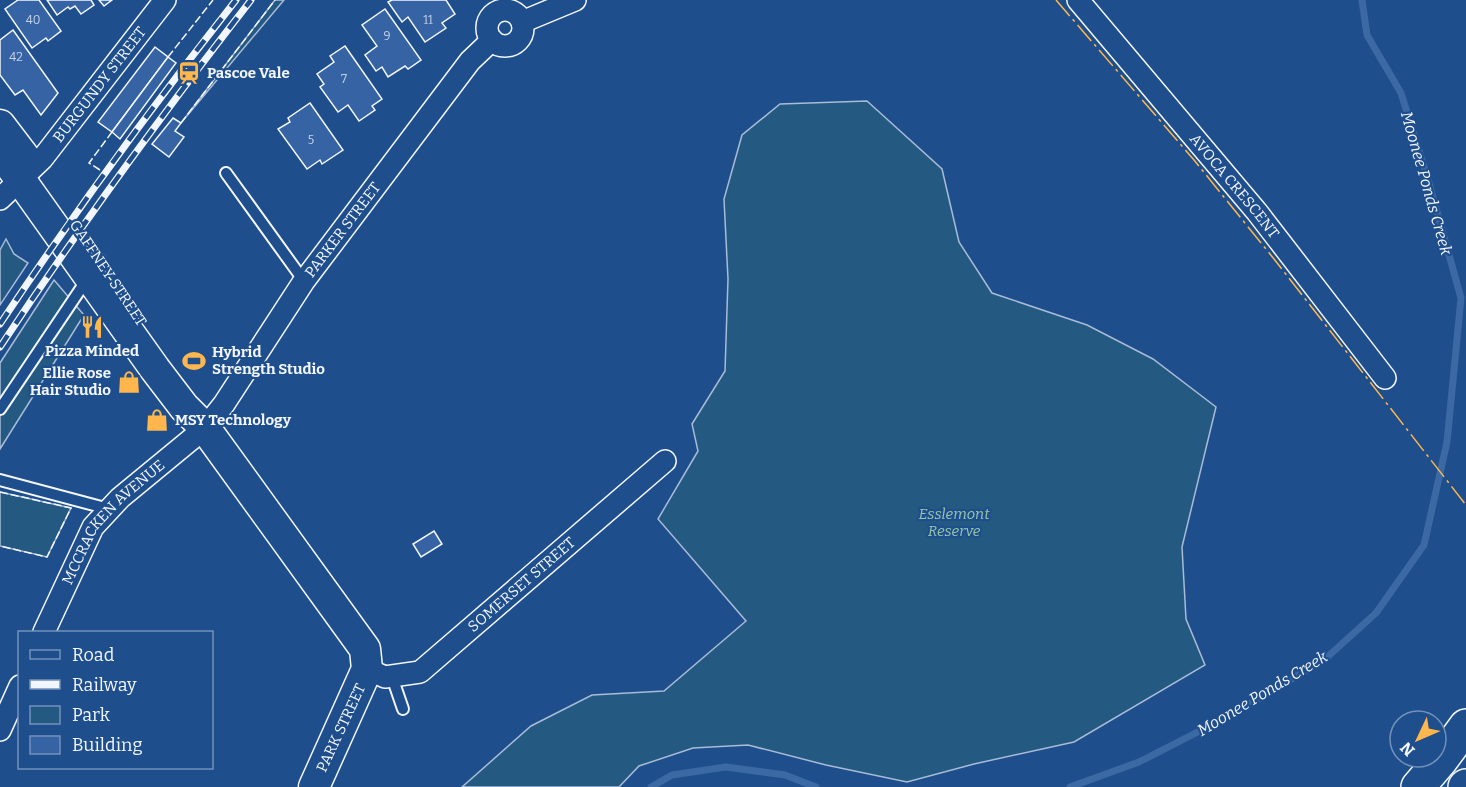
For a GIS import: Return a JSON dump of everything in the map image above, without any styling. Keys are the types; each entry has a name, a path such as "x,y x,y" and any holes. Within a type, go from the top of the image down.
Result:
{"main road":[{"name":"GAFFNEY STREET","path":"0,125 18,182"},
{"name":"GAFFNEY STREET","path":"0,151 18,182 94,268 185,385 205,428 356,636 380,673"},
{"name":"PARK STREET","path":"314,787 380,673"},
{"path":"1418,787 1466,726"}],"street":[{"name":"BURGUNDY STREET","path":"18,182 42,159 165,0"},
{"path":"522,22 575,0"},
{"name":"AVOCA CRESCENT","path":"1078,0 1257,212 1385,378"},
{"path":"494,6 515,13 522,22 522,34 514,44 502,46 492,40 487,24 494,6"},
{"name":"PARKER STREET","path":"205,428 224,404 304,280 470,61 492,40"},
{"name":"MCCRACKEN AVENUE","path":"45,631 93,527 109,509 205,428"},
{"name":"SOMERSET STREET","path":"380,673 420,672 665,461"},
{"path":"0,730 18,690"}],"lane":[{"path":"226,173 304,280"},
{"path":"0,409 94,268"},
{"path":"0,480 109,509"},
{"path":"380,673 403,709"}],"green space":[{"path":"275,0 284,0 181,123"},
{"name":"Esslemont Reserve","path":"867,101 942,169 959,242 992,293 1087,325 1153,359 1216,407 1182,547 1186,619 1205,665 1074,742 974,764 907,782 826,765 748,745 693,748 639,766 619,787 462,787 531,726 592,695 664,691 746,621 658,519 698,451 692,424 725,371 728,279 724,199 742,135 780,104"},
{"path":"6,239 14,254 28,263 0,305 0,250"},
{"path":"54,280 84,315 0,449 0,363"},
{"path":"0,492 71,508 47,557 0,546"}],"building":[{"path":"18,0 39,0 61,31 48,41 46,38 32,48 5,9"},
{"path":"47,0 91,0 94,5 81,14 75,6 70,9 68,7 57,15"},
{"path":"99,0 112,0 104,6"},
{"path":"392,0 446,0 455,14 442,23 446,28 425,42 408,17 402,22 388,2"},
{"path":"385,9 421,60 408,69 405,66 388,77 382,67 376,71 365,55 377,46 362,25"},
{"path":"13,30 58,93 41,115 23,90 15,95 0,75 0,40"},
{"path":"345,46 382,99 372,106 375,110 359,121 348,105 338,112 320,87 324,84 317,74 334,62 330,56"},
{"path":"155,47 168,57 112,132 98,122"},
{"path":"168,57 176,63 120,139 112,132"},
{"path":"310,103 343,150 322,164 320,160 307,169 278,129 290,122 288,118"},
{"path":"173,118 181,123 175,131 184,137 169,157 152,144"},
{"path":"434,531 442,544 421,557 413,544"}],"waterway":[{"name":"Moonee Ponds Creek","path":"1070,787 1139,762 1227,717 1324,660 1376,613 1424,545 1447,442 1461,298 1401,93 1367,35 1362,0"},
{"name":"Moonee Ponds Creek","path":"651,787 672,775 726,767 785,775 816,787"}],"railway":[{"path":"0,324 56,241 236,0"},
{"path":"0,347 122,171 251,0"}],"fence":[{"path":"168,57 213,0"},
{"path":"181,123 275,0"},
{"path":"100,170 89,163 112,132"},
{"path":"0,492 71,508 47,557 0,546"}],"power":[{"path":"1056,0 1194,160 1466,505"}],"place":[{"name":"Pascoe Vale","path":"189,73"},
{"name":"Pizza Minded","path":"92,327"},
{"name":"Hybrid Strength Studio","path":"194,361"},
{"name":"Ellie Rose Hair Studio","path":"129,382"},
{"name":"MSY Technology","path":"157,420"}]}
